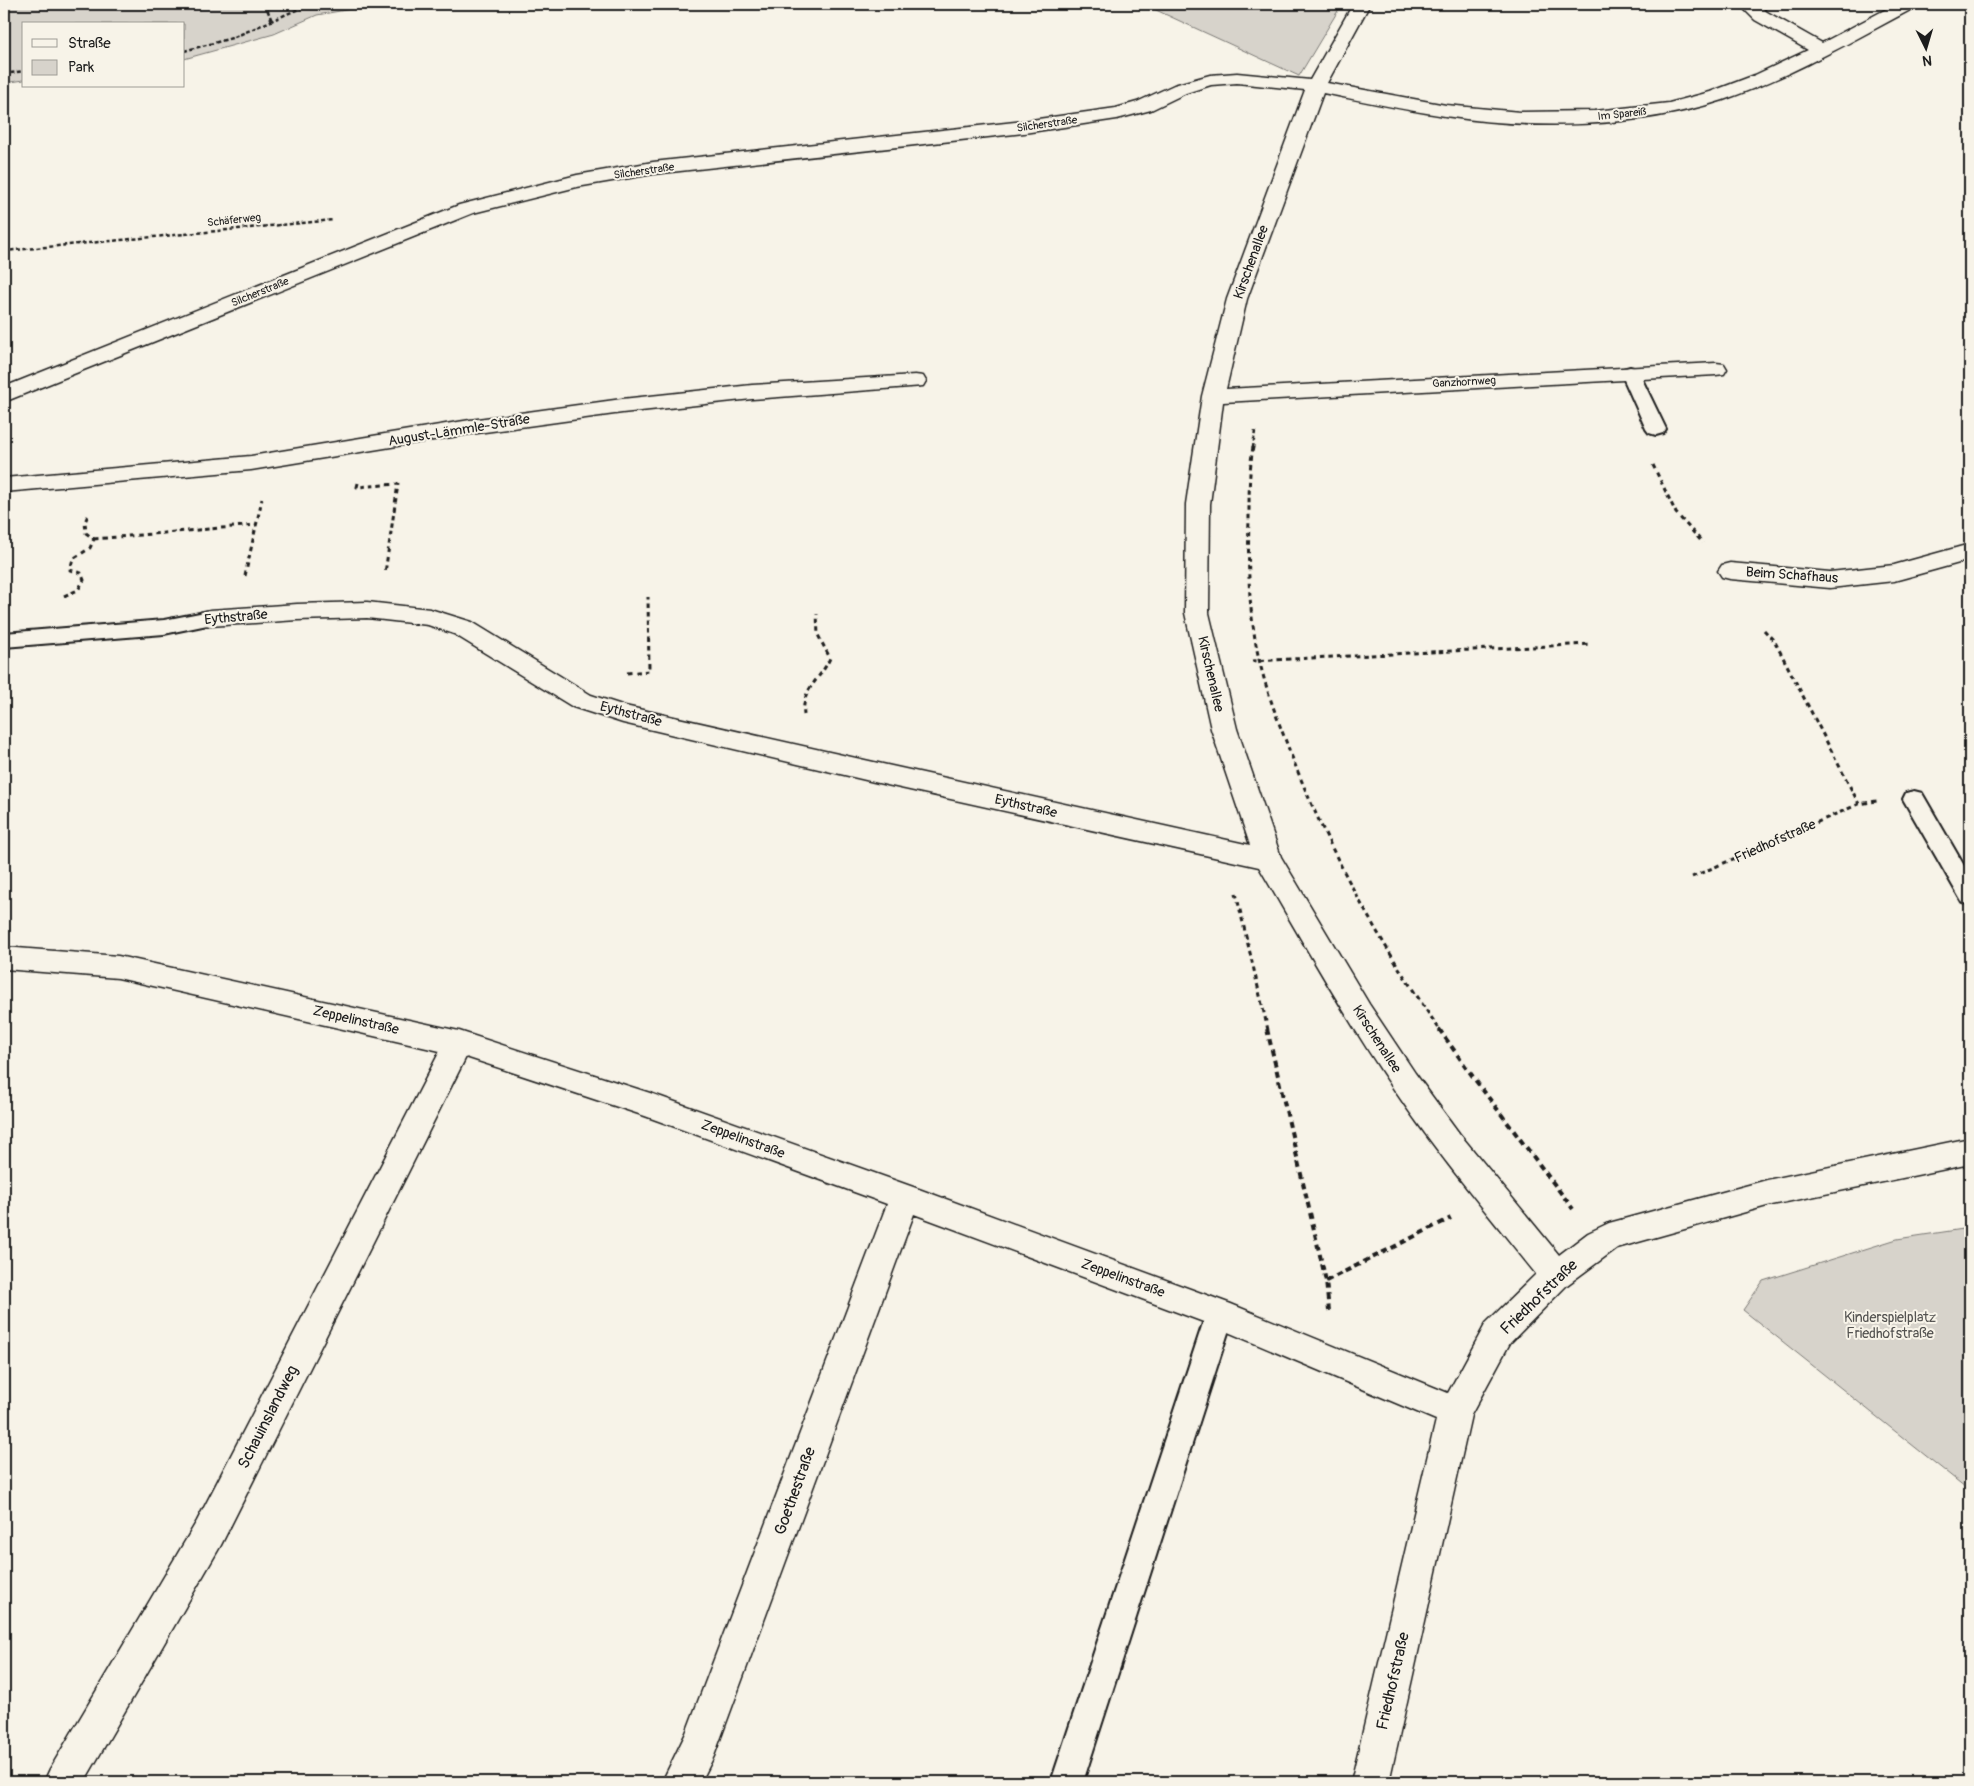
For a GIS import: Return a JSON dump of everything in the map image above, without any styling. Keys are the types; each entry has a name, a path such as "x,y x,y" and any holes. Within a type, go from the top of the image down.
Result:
{"street":[{"name":"Kirschenallee","path":"1361,4 1316,86 1237,299 1213,396 1198,504 1197,612 1224,729 1268,860 1359,1012 1400,1074 1448,1142 1556,1275"},
{"path":"1747,4 1762,16 1822,50"},
{"name":"Im Spareiß","path":"1316,86 1446,111 1520,118 1595,117 1670,108 1716,96 1762,79 1822,50 1908,4"},
{"name":"Silcherstraße","path":"4,396 466,209 577,181 653,168 1024,128 1108,115 1144,106 1180,89 1210,80 1237,78 1316,86"},
{"name":"Ganzhornweg","path":"1213,396 1630,372 1716,369"},
{"name":"August-Lämmle-Straße","path":"4,485 241,464 622,406 752,392 915,381"},
{"name":"Beim Schafhaus","path":"1730,570 1830,580 1894,573 1970,552"},
{"name":"Eythstraße","path":"210,618 366,610 430,616 463,628 582,701 623,714 1268,860"},
{"name":"Zeppelinstraße","path":"4,958 118,966 458,1043 650,1106 905,1197 1220,1314 1455,1412"},
{"name":"Schauinslandweg","path":"63,1782 209,1533 458,1043"},
{"name":"Friedhofstraße","path":"1370,1782 1455,1412 1498,1333 1556,1275 1610,1237 1767,1193 1970,1152"},
{"name":"Goethestraße","path":"681,1782 701,1743 905,1197"}],"lane":[{"path":"1630,372 1656,429"},
{"name":"Eythstraße","path":"4,640 164,627 210,618"},
{"path":"1914,799 1970,896"},
{"path":"1068,1782 1220,1314"}],"path":[{"path":"265,4 272,21"},
{"path":"185,51 232,38 310,4"},
{"path":"4,74 22,71"},
{"name":"Schäferweg","path":"4,252 339,220"},
{"path":"1260,393 1250,466 1248,574 1254,633 1272,704 1302,783 1346,874 1403,977 1476,1081 1599,1243"},
{"path":"342,611 345,594 382,591 398,484 357,487 364,444"},
{"path":"1652,461 1676,513 1730,570"},
{"path":"236,617 263,493"},
{"path":"88,514 85,522 86,533 94,539 256,525"},
{"path":"88,633 73,625 58,613 60,598 78,590 84,580 80,573 70,570 73,559 90,548 94,539"},
{"path":"619,674 649,671 648,597"},
{"path":"815,758 811,729 801,705 804,694 828,665 830,658 818,635 817,614"},
{"name":"Friedhofstraße","path":"1692,877 1859,804 1775,642 1764,630"},
{"path":"1208,662 1591,644"},
{"path":"1226,851 1288,1107 1326,1281 1334,1362"},
{"path":"1326,1281 1493,1197"}],"green space":[{"path":"4,4 380,4 317,15 274,34 185,59 185,22 22,22 22,80 4,83"},
{"path":"1143,4 1342,4 1299,76"},
{"name":"Kinderspielplatz Friedhofstraße","path":"1970,1228 1970,1491 1743,1310 1763,1281 1897,1239"}]}
